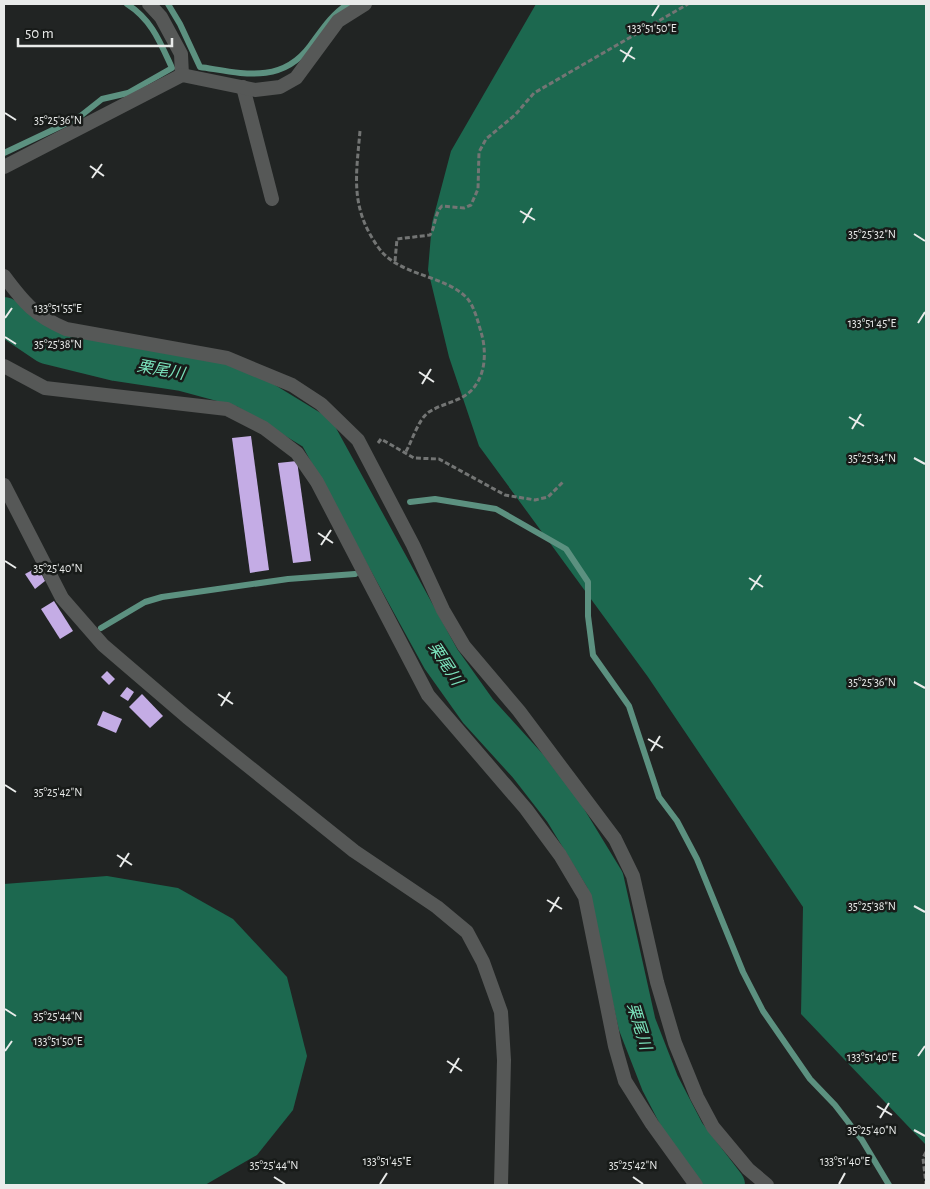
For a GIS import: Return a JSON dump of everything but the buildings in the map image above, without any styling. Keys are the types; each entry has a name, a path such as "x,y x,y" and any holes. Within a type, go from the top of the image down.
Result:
{"street":[{"path":"149,4 161,17 180,54 182,75"},
{"path":"4,167 182,75 255,90 280,87 296,78 338,21 365,4"},
{"path":"243,87 272,199"},
{"path":"4,276 25,304 44,319 66,329 227,358 292,385 322,404 358,440 413,545 443,610 464,646 519,711 615,839 633,876 657,982 675,1043 697,1097 713,1128 748,1168 767,1185"},
{"path":"4,366 45,388 227,409 264,428 297,453 316,482 428,695 526,809 560,855 585,897 615,1046 625,1081 652,1124 696,1185"},
{"path":"4,486 62,598 103,645 187,717 354,851 437,907 466,932 483,962 501,1012 504,1060 502,1185"}],"path":[{"path":"394,261 397,239 430,235 434,228 438,210 442,206 464,208 471,205 478,190 479,152 486,139 515,115 534,93 688,4"},
{"path":"360,131 356,182 360,216 379,249 402,267 436,280 467,298 484,343 483,367 478,382 469,394 428,412 418,424 416,433 405,454"},
{"path":"365,454 381,439 414,458 439,459 505,495 535,500 548,497 564,481"},
{"path":"926,1152 923,1158 926,1184"}],"green space":[{"path":"536,4 926,4 926,1145 801,1014 803,907 648,677 479,446 449,357 428,270 432,223 451,151"},
{"path":"107,876 178,888 233,919 287,977 307,1056 293,1110 257,1155 205,1185 4,1185 4,884"}],"waterway":[{"path":"4,153 78,118 102,99 128,93 172,68 149,24 136,10 127,4"},
{"path":"168,4 180,24 200,67 245,73 260,73 286,67 299,58 332,18 348,4"},
{"name":"栗尾川","path":"4,316 47,345 116,362 182,372 245,389 317,433 441,659 478,711 528,766 563,811 605,880 637,1024 660,1083 686,1133 726,1185"},
{"path":"410,502 435,499 496,509 566,549 588,582 588,616 593,655 629,706 659,797 677,821 697,859 743,972 763,1011 810,1079 835,1105 862,1140 889,1185"},
{"path":"101,628 145,602 162,597 288,579 355,574"}]}
